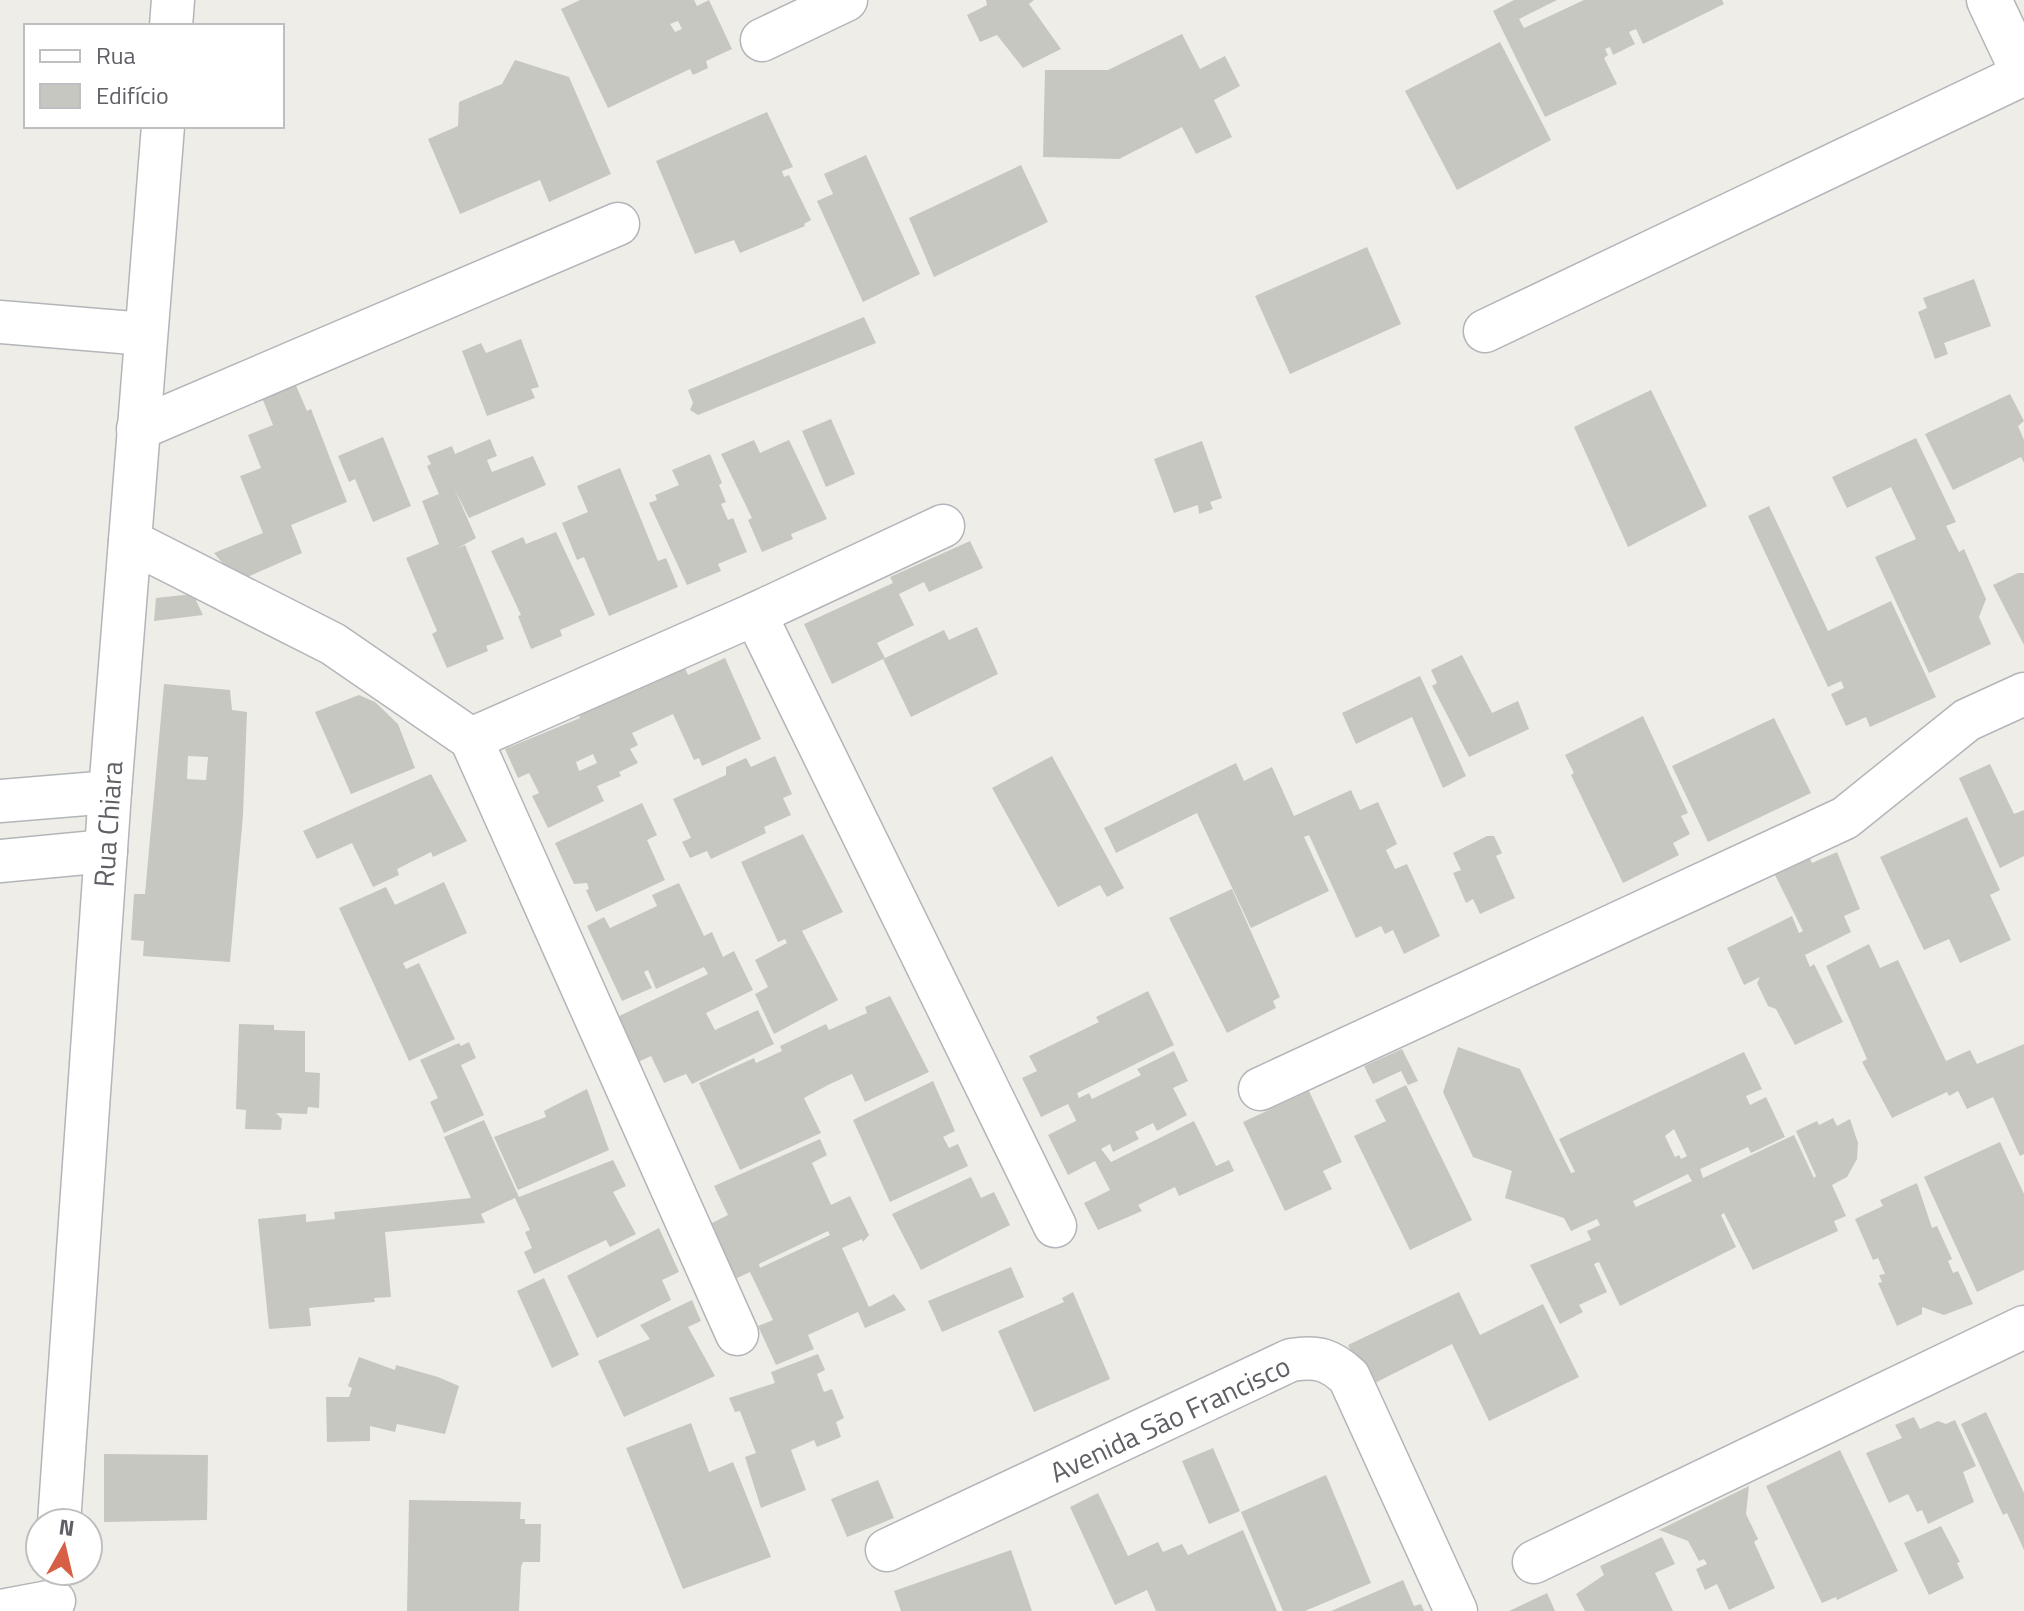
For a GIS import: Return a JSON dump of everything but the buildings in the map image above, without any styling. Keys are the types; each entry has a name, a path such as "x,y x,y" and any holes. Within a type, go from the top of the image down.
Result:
{"street":[{"path":"171,24 173,0"},
{"path":"762,40 846,0"},
{"path":"1485,331 2024,74 1989,0"},
{"name":"Rua Chiara","path":"60,1507 110,792 163,128"},
{"path":"138,429 618,224"},
{"path":"0,322 145,334"},
{"path":"471,739 755,614 943,526"},
{"path":"130,541 333,644 471,739 737,1334"},
{"path":"755,614 1055,1226"},
{"path":"1260,1089 1845,818 1967,720 2024,694"},
{"path":"0,801 110,792"},
{"path":"0,861 106,851"},
{"path":"1534,1562 2024,1327"},
{"name":"Avenida São Francisco","path":"887,1550 1291,1360 1314,1357 1331,1361 1349,1377 1456,1611"},
{"path":"1,1611 54,1594"}]}
